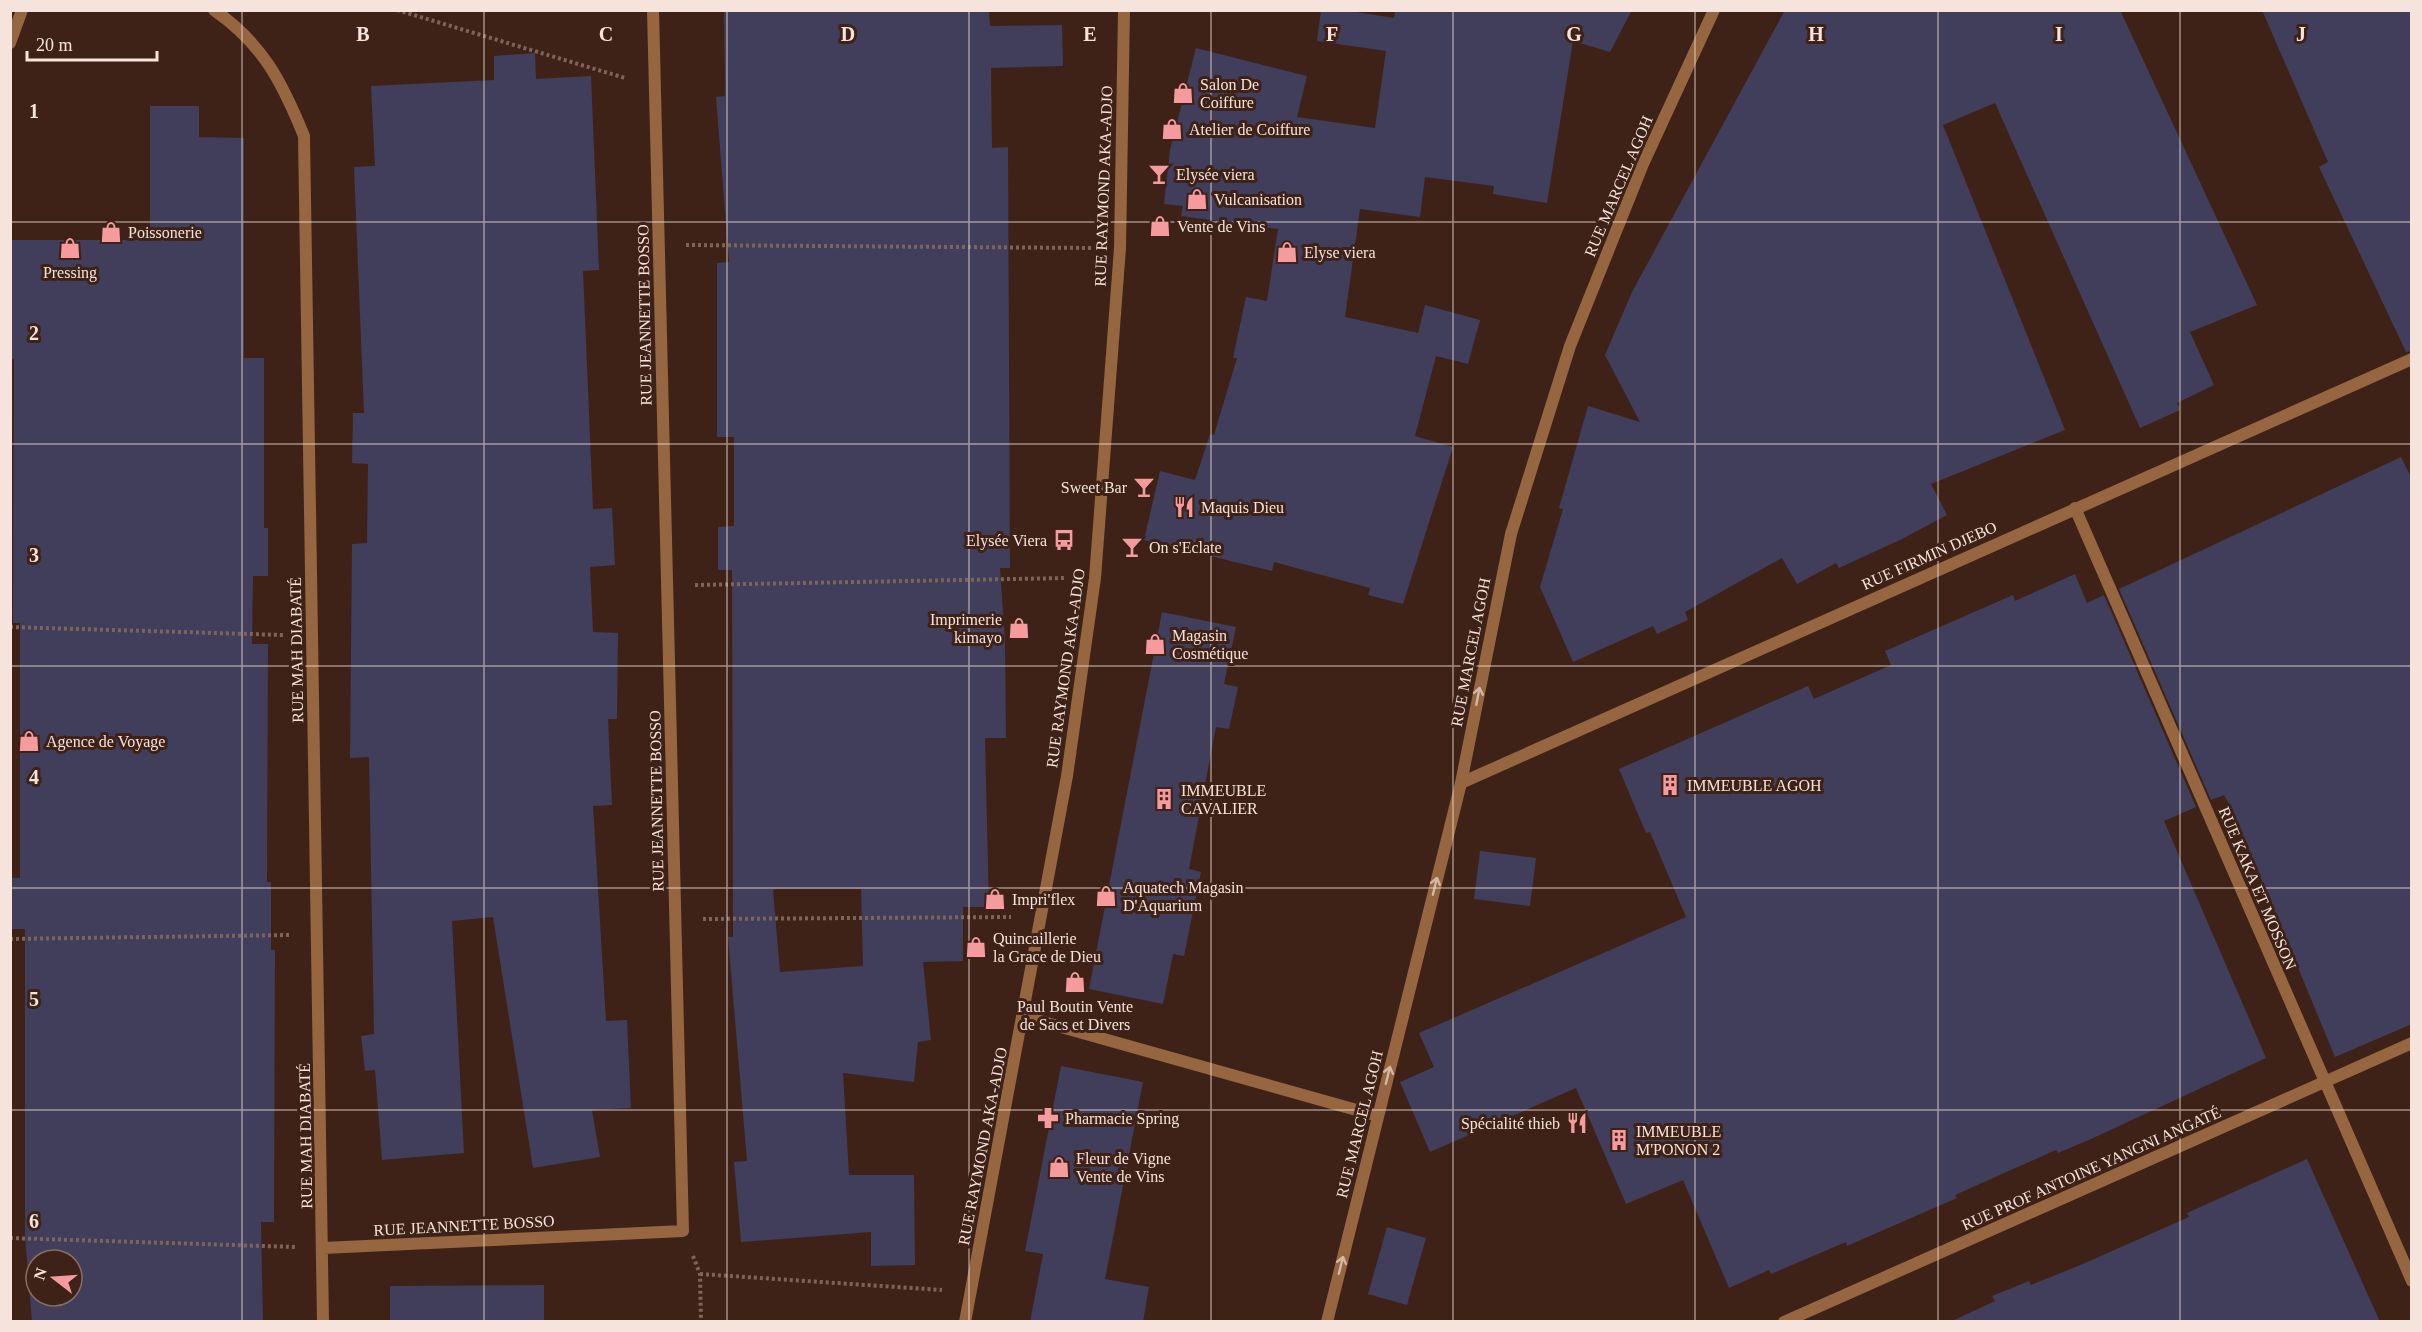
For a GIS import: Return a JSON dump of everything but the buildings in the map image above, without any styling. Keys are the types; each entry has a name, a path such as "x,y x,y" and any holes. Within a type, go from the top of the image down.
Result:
{"street":[{"path":"10,43 22,10"},
{"name":"RUE MAH DIABATÉ","path":"214,10 240,28 282,83 304,136 323,1322"},
{"name":"RUE JEANNETTE BOSSO","path":"323,1248 683,1231 653,10"},
{"name":"RUE RAYMOND AKA-ADJO","path":"965,1322 1067,776 1095,578 1120,248 1124,10"},
{"name":"RUE MARCEL AGOH","path":"1327,1322 1461,783 1511,534 1570,346 1643,164 1714,10"},
{"name":"RUE FIRMIN DJEBO","path":"1461,783 2075,507 2412,359"},
{"name":"RUE KAKA ET MOSSON","path":"2075,507 2412,1281"},
{"path":"1022,1016 1378,1116"},
{"name":"RUE PROF ANTOINE YANGNI ANGATÉ","path":"1784,1322 2412,1043"}],"path":[{"path":"397,10 655,86"},
{"path":"658,245 1120,248"},
{"path":"668,585 1095,578"},
{"path":"10,627 312,636"},
{"path":"675,920 1041,916"},
{"path":"10,939 318,934"},
{"path":"683,1231 700,1274 701,1322"},
{"path":"10,1238 323,1248"},
{"path":"700,1274 971,1292"}],"place":[{"name":"Salon De Coiffure","path":"1183,93"},
{"name":"Atelier de Coiffure","path":"1172,129"},
{"name":"Elysée viera","path":"1159,174"},
{"name":"Vulcanisation","path":"1197,199"},
{"name":"Vente de Vins","path":"1160,226"},
{"name":"Poissonerie","path":"111,232"},
{"name":"Pressing","path":"70,248"},
{"name":"Elyse viera","path":"1287,252"},
{"name":"Sweet Bar","path":"1144,487"},
{"name":"Maquis Dieu","path":"1184,507"},
{"name":"Elysée Viera","path":"1064,540"},
{"name":"On s'Eclate","path":"1132,547"},
{"name":"Imprimerie kimayo","path":"1019,628"},
{"name":"Magasin Cosmétique","path":"1155,644"},
{"name":"Agence de Voyage","path":"29,741"},
{"name":"IMMEUBLE AGOH","path":"1670,785"},
{"name":"IMMEUBLE CAVALIER","path":"1164,799"},
{"name":"Aquatech Magasin D'Aquarium","path":"1106,896"},
{"name":"Impri'flex","path":"995,899"},
{"name":"Quincaillerie la Grace de Dieu","path":"976,947"},
{"name":"Paul Boutin Vente de Sacs et Divers","path":"1075,982"},
{"name":"Pharmacie Spring","path":"1048,1118"},
{"name":"Spécialité thieb","path":"1577,1123"},
{"name":"IMMEUBLE M'PONON 2","path":"1619,1140"},
{"name":"Fleur de Vigne Vente de Vins","path":"1059,1167"}]}
